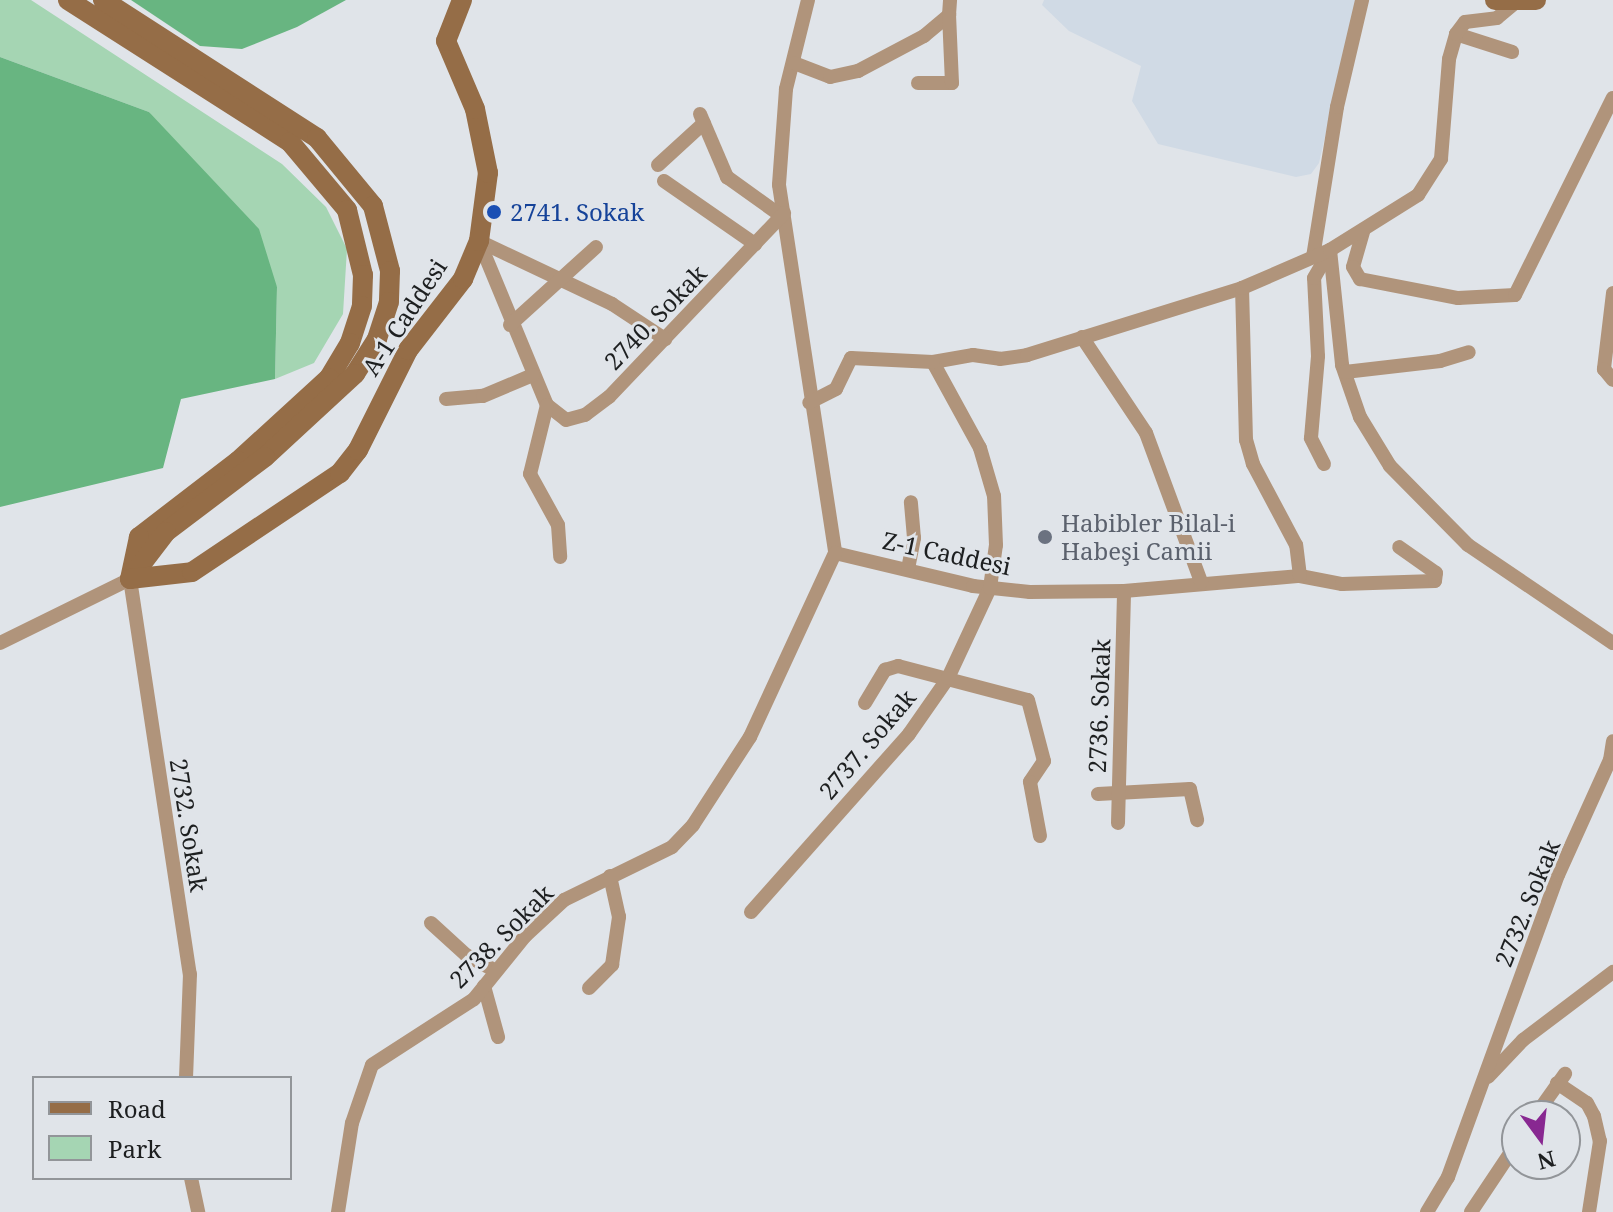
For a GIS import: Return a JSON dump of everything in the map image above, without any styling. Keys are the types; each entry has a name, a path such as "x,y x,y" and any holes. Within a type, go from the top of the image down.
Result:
{"main road":[{"path":"68,0 290,142 347,210 363,275 362,306 350,343 329,378 238,461 139,537 130,579"},
{"path":"103,0 317,138 373,206 390,271 389,302 381,327 355,374 265,457 166,532 130,579"},
{"name":"A-1 Caddesi","path":"130,579 192,572 340,473 358,450 408,350 452,298 479,241 488,173 485,140 446,41 462,0"}],"street":[{"path":"808,0 779,153 782,214 794,259 809,403 835,553"},
{"path":"1313,257 1337,107 1362,0"},
{"path":"809,403 836,389 851,358 933,362 973,355 1000,359 1027,355 1242,288 1330,250 1363,232 1408,205 1437,172 1447,131 1449,59 1456,34 1465,22 1497,18 1516,1"},
{"path":"794,63 830,77 858,71 924,36 950,7"},
{"path":"918,83 952,83 950,7"},
{"path":"1456,34 1512,52"},
{"path":"1363,232 1353,267 1360,279 1458,298 1515,295 1613,98"},
{"path":"658,165 702,118 727,177 782,214"},
{"path":"664,181 755,244"},
{"name":"2740. Sokak","path":"547,405 566,420 585,415 665,339 782,214"},
{"path":"479,241 560,283 612,304 665,339"},
{"path":"479,241 510,325 547,405 530,481 558,525 560,557"},
{"path":"510,325 560,283 596,247"},
{"path":"1330,250 1345,372 1360,417 1390,466 1468,545 1613,643"},
{"path":"1324,464 1311,438 1317,371 1314,278 1330,250"},
{"path":"1242,288 1246,440 1253,464 1296,545 1300,576"},
{"path":"1611,381 1605,359 1613,293"},
{"path":"1082,337 1146,433 1201,582"},
{"path":"1345,372 1440,361 1469,352"},
{"name":"2737. Sokak","path":"751,912 909,734 948,678 990,588 996,545 994,496 980,448 933,362"},
{"path":"446,399 483,396 533,375"},
{"path":"908,569 914,538 911,502"},
{"name":"Z-1 Caddesi","path":"835,553 990,588 1124,591 1201,582 1300,576 1342,584 1424,585 1437,579 1399,547"},
{"name":"2738. Sokak","path":"338,1212 352,1123 372,1065 474,999 496,971 564,900 672,847 721,788 835,553"},
{"path":"0,643 130,579"},
{"name":"2732. Sokak","path":"130,579 190,974 186,1076"},
{"name":"2736. Sokak","path":"1118,823 1124,591"},
{"path":"865,703 891,666 1028,700 1044,761 1030,782 1040,836"},
{"name":"2732. Sokak","path":"1427,1212 1448,1177 1558,875 1610,760 1613,741"},
{"path":"1098,794 1190,789 1197,820"},
{"path":"589,988 612,965 619,917 610,876"},
{"path":"431,923 466,955 496,971"},
{"name":"2732. Sokak","path":"1483,1084 1523,1040 1613,972"},
{"path":"484,986 498,1037"},
{"path":"1546,1100 1561,1079 1587,1103 1594,1116 1600,1141 1589,1212"},
{"path":"1471,1212 1501,1167"},
{"path":"191,1180 198,1212"}],"shaded area":[{"path":"1044,0 1356,0 1319,163 1311,174 1296,177 1158,144 1132,101 1141,66 1069,31 1042,5"}],"green space":[{"path":"0,0 31,0 282,164 326,207 347,249 343,314 314,363 275,379 277,287 149,112 0,57"},
{"path":"131,0 346,0 297,27 242,49 200,46"},
{"path":"0,57 149,112 259,229 277,287 275,379 181,399 163,468 0,507"}],"place":[{"name":"2741. Sokak","path":"494,212"},
{"name":"Habibler Bilal-i Habeşi Camii","path":"1045,537"}]}
